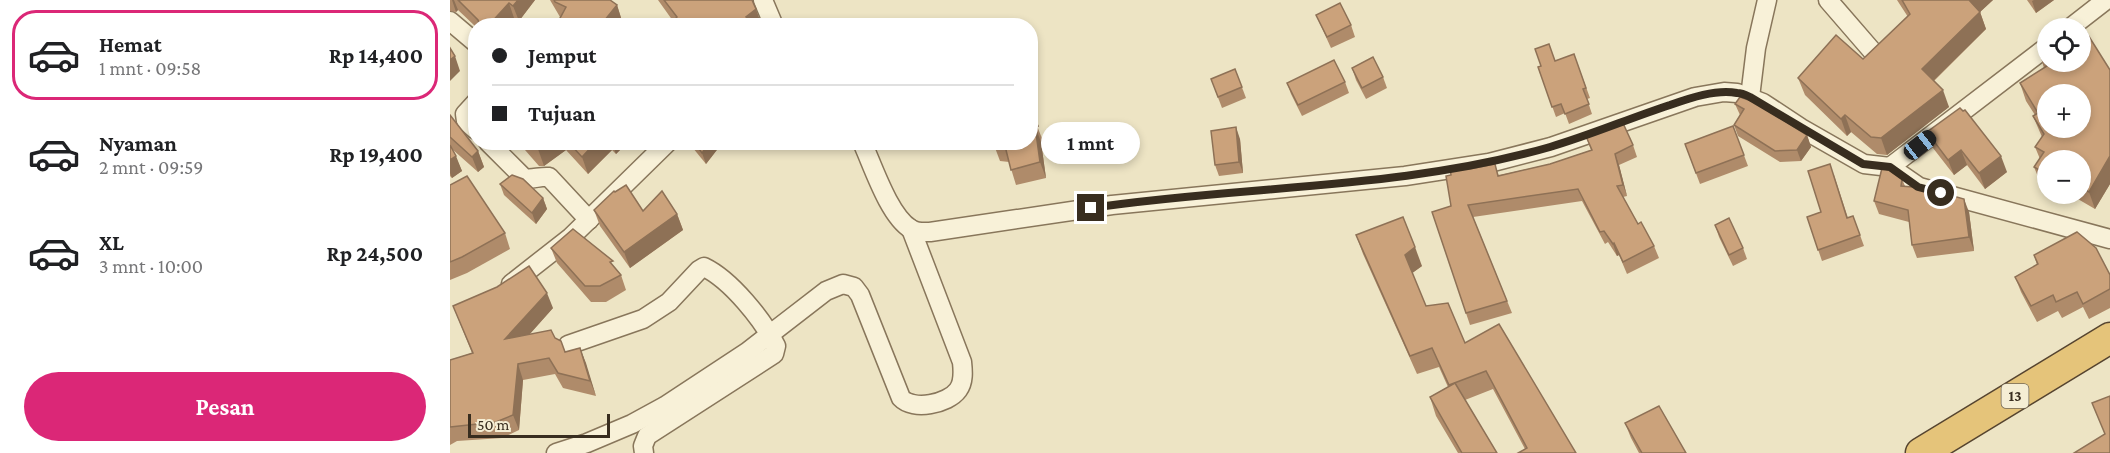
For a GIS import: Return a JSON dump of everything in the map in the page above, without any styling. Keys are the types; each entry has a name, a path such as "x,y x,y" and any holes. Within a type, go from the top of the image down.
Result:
{"highway":[{"name":"13","path":"1921,453 2110,338"}],"street":[{"path":"763,0 771,18"},
{"path":"1750,97 1756,48 1767,0"},
{"path":"1828,0 1873,52"},
{"path":"2083,18 2106,0"},
{"path":"450,21 468,36"},
{"path":"1890,167 2037,54"},
{"path":"866,150 896,214 911,229 920,233 1112,205 1405,176 1489,163 1551,147 1695,97 1724,92 1750,97 1863,164 1890,167 1918,187 2110,239"},
{"path":"496,150 524,178 549,177 589,220"},
{"path":"493,294 537,264 589,220 660,150"},
{"path":"556,453 623,428 665,406 747,352 772,339 826,291 835,286 849,284 860,295 901,398 905,402 917,405 940,401 951,396 962,382 962,362 911,229"},
{"path":"568,345 643,319 669,302 704,267 745,302 772,339 775,351 771,356 647,436 643,446 645,453"}],"building":[{"path":"458,0 518,0 513,6 509,3 495,18 476,18"},
{"path":"554,0 610,0 617,5 606,18 560,18 566,7"},
{"path":"664,0 752,0 756,9 747,18 677,17"},
{"path":"1902,0 1969,0 1980,12 1922,69 1943,90 1881,138 1871,137 1845,115 1841,119 1798,78 1836,35 1863,59 1910,14"},
{"path":"1340,3 1351,25 1327,37 1316,15"},
{"path":"2091,40 2110,70 2110,156 2091,189 2091,150 2040,150 2035,147 2041,138 2091,138 2091,84 2037,84 2037,111 2020,83 2037,72 2091,72"},
{"path":"1549,44 1555,61 1574,54 1589,104 1565,114 1561,104 1552,107 1538,67 1541,66 1535,49"},
{"path":"450,48 455,56 450,60"},
{"path":"1373,57 1383,77 1362,88 1352,68"},
{"path":"1334,60 1345,82 1298,105 1287,83"},
{"path":"1235,69 1242,87 1218,97 1211,79"},
{"path":"1740,97 1754,102 1807,135 1797,150 1775,151 1734,125 1744,109 1735,104"},
{"path":"1960,108 1965,110 2001,156 1979,173 1961,150 1948,160 1927,132"},
{"path":"450,115 468,138 468,150 478,151 472,157 450,137"},
{"path":"1622,121 1633,145 1615,154 1623,185 1617,186 1638,224 1641,222 1654,246 1623,262 1614,243 1604,231 1600,232 1578,189 1468,205 1507,301 1466,313 1432,212 1451,206 1446,176 1451,175 1450,168 1469,165 1469,169 1495,164 1498,176 1550,164 1592,150 1585,134 1602,128 1602,130"},
{"path":"1733,126 1744,155 1696,173 1685,144"},
{"path":"1236,127 1239,162 1215,165 1211,131"},
{"path":"450,145 456,156 450,160"},
{"path":"1038,148 1040,162 1011,170 1006,150 1038,150"},
{"path":"575,150 589,150 582,157"},
{"path":"1830,164 1847,218 1853,216 1860,235 1818,250 1807,217 1821,212 1808,171"},
{"path":"1882,168 1902,179 1901,186 1925,188 1964,199 1969,237 1912,245 1908,210 1874,201"},
{"path":"512,175 523,179 543,198 532,213 500,184"},
{"path":"467,176 505,233 450,262 450,185"},
{"path":"626,185 643,211 662,191 677,214 624,252 594,210 614,191"},
{"path":"1403,217 1415,247 1405,255 1426,306 1448,303 1465,343 1499,324 1576,453 1518,453 1527,448 1486,371 1449,385 1432,348 1410,356 1356,235"},
{"path":"1729,218 1743,248 1729,255 1715,225"},
{"path":"573,229 613,261 610,262 621,275 600,286 585,286 551,248"},
{"path":"2077,232 2096,248 2110,275 2110,289 2083,304 2077,292 2056,302 2053,295 2031,306 2015,277 2038,264 2034,255"},
{"path":"529,266 547,293 505,339 551,330 555,338 561,341 565,352 580,348 590,381 558,373 549,358 518,364 513,415 496,422 450,427 450,360 473,353 453,306 497,287"},
{"path":"1455,383 1497,453 1462,453 1430,397"},
{"path":"2110,396 2110,453 2074,453 2105,434 2092,403"},
{"path":"1659,406 1686,453 1642,453 1625,423"}],"route":[{"path":"1091,208 1229,192 1405,176 1489,163 1551,147 1695,97 1724,92 1737,93 1763,103 1863,164 1890,167 1918,187 1941,193"}]}
